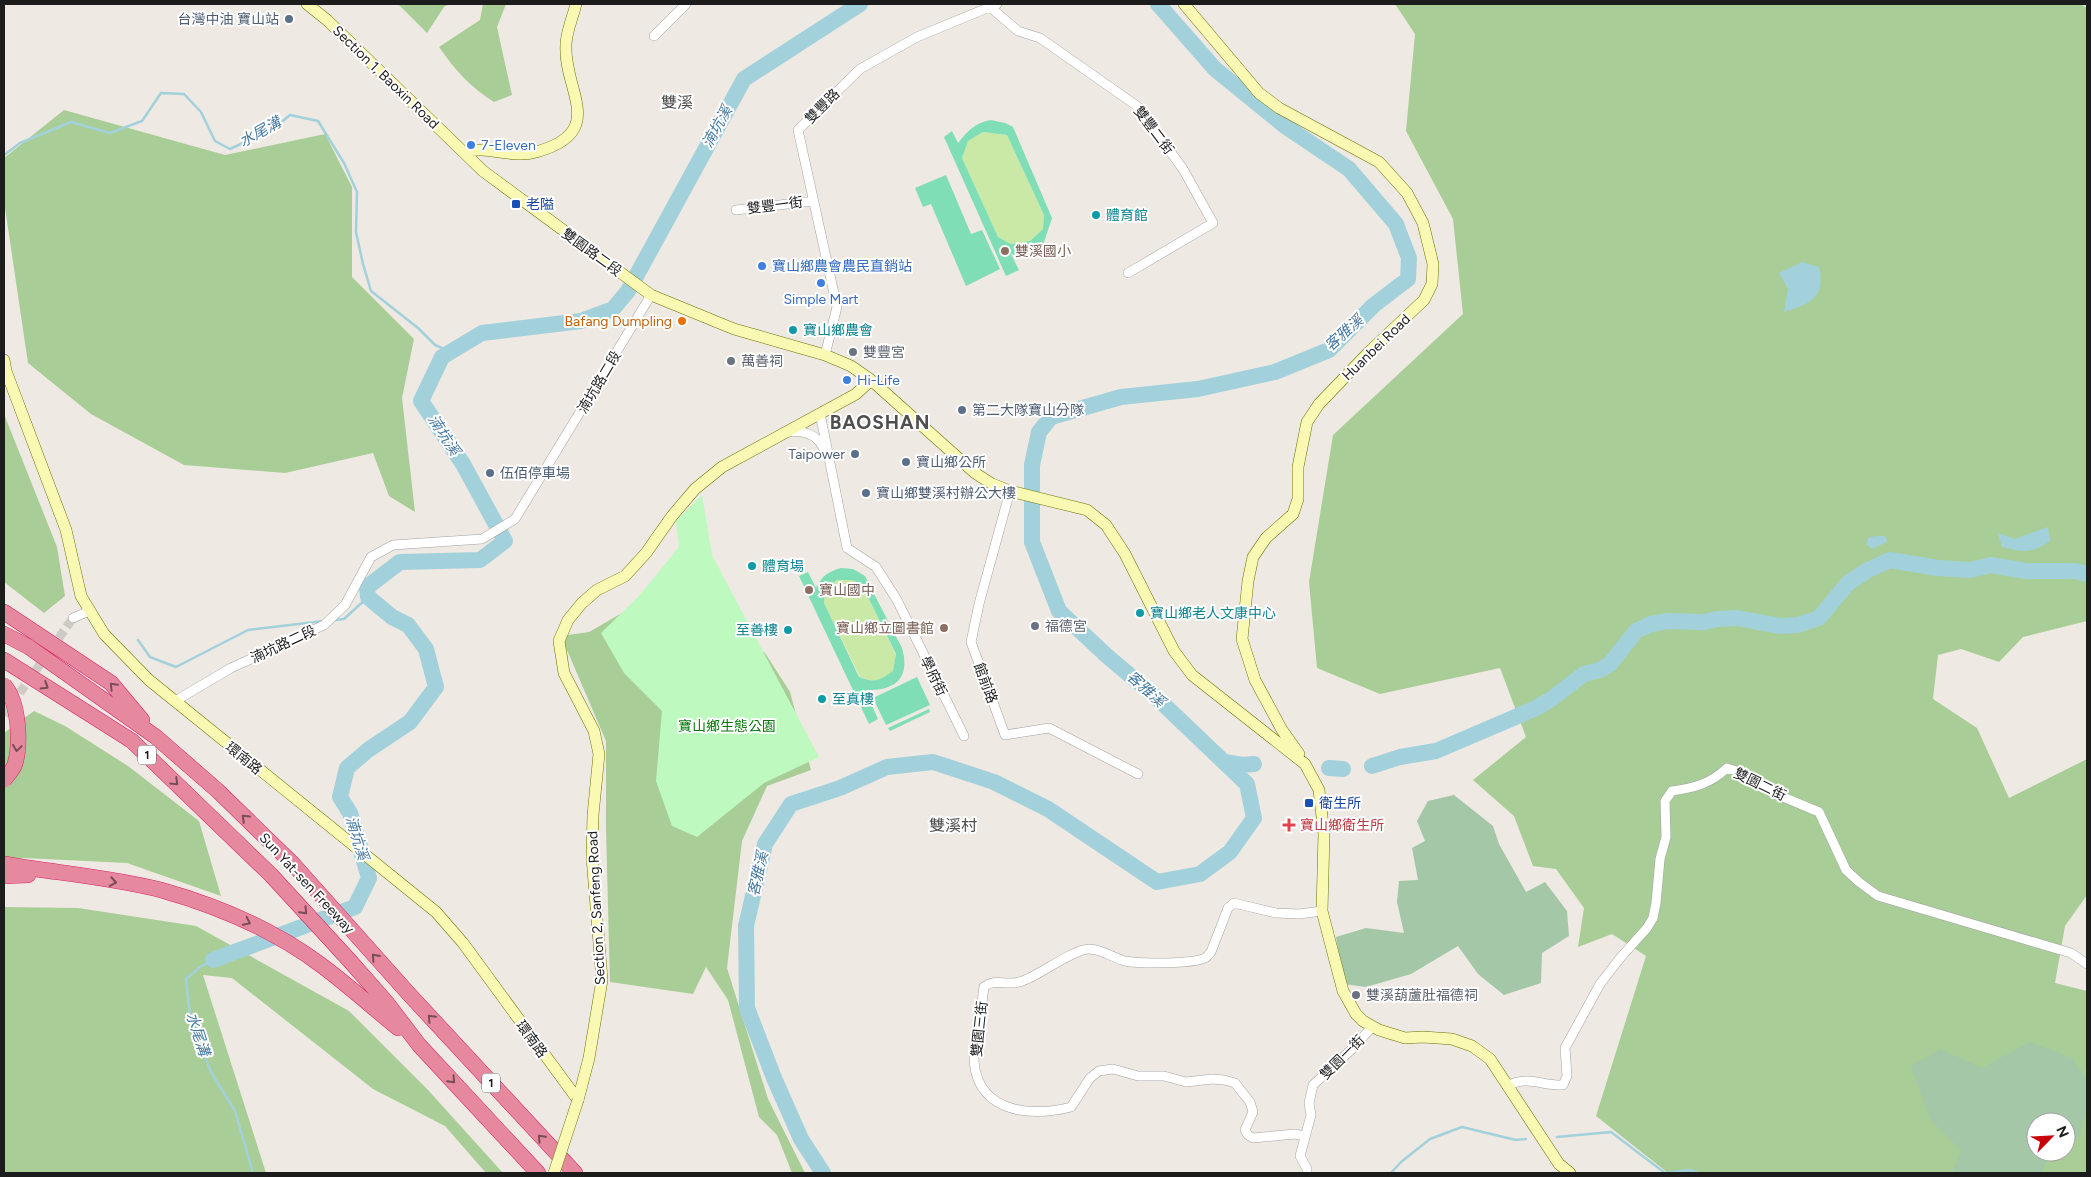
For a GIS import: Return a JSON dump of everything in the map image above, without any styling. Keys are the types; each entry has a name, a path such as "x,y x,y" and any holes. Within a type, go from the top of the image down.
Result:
{"highway":[{"path":"4,612 111,683 156,737"},
{"name":"Sun Yat-sen Freeway","path":"4,634 29,647 156,737 218,791 293,864 408,993 575,1173"},
{"name":"Sun Yat-sen Freeway","path":"4,660 132,741 271,875 380,996 419,1045 538,1173"},
{"path":"4,684 17,715 18,742 14,766 4,780"},
{"path":"4,864 159,890 202,903 245,920 280,938 321,965 419,1045"},
{"path":"4,876 65,873"}],"street":[{"name":"Section 1, Baoxin Road","path":"307,4 327,20 464,152"},
{"path":"464,152 474,149 504,154 533,153 552,147 571,133 576,123 578,111 568,66 566,45 576,4"},
{"path":"654,36 686,4"},
{"name":"Huanbei Road","path":"1184,4 1259,93 1279,108 1379,162 1407,193 1419,216 1431,249 1434,264 1432,284 1424,300 1358,363 1319,404 1307,422 1298,466 1298,499 1293,514 1266,538 1253,557 1248,581 1242,639 1254,680 1319,790 1324,834 1322,910 1344,991 1356,1014 1372,1027"},
{"name":"雙豐路","path":"825,355 837,307 798,130 860,69 917,37 993,6"},
{"name":"雙豐二街","path":"993,6 1018,31 1040,38 1137,106 1183,169 1213,222 1128,273"},
{"name":"雙園路二段","path":"464,152 483,171 651,296 734,329 825,355 851,366 871,380 975,472 992,484 1010,491 1087,510 1106,525 1125,554 1174,651 1192,675 1305,764"},
{"name":"雙豐一街","path":"736,210 814,201"},
{"name":"湳坑路二段","path":"175,701 231,668 324,625 345,605 371,557 394,545 482,539 515,519 651,296"},
{"name":"環南路","path":"4,360 66,530 81,596 104,634 149,680 436,912 463,943 578,1100"},
{"name":"Section 2, Sanfeng Road","path":"554,1173 578,1100 589,1058 602,980 592,857 592,815 599,754 594,731 564,673 559,641 568,620 582,603 597,590 626,576 646,554 672,516 695,489 722,467 856,394 871,380"},
{"name":"學府街","path":"820,413 846,548 876,567 897,600 964,736"},
{"name":"學府街","path":"783,433 797,431 812,434 822,444 829,461"},
{"name":"館前路","path":"1010,491 979,604 971,642 1005,735 1049,728 1138,774"},
{"path":"73,618 89,611"},
{"name":"雙園二街","path":"1507,1086 1516,1081 1526,1080 1563,1085 1567,1076 1565,1048 1600,984 1647,928 1653,918 1660,858 1666,837 1665,801 1672,791 1693,789 1717,778 1727,768 1736,771 1778,795 1819,812 1846,870 1878,896 2071,954 2087,964"},
{"name":"雙園三街","path":"1304,1136 1295,1134 1253,1138 1248,1135 1245,1130 1253,1112 1250,1102 1235,1083 1212,1079 1186,1082 1164,1076 1138,1076 1113,1069 1099,1071 1090,1078 1071,1107 1047,1110 1017,1109 990,1099 978,1078 974,1052 984,987 989,982 1014,983 1026,980 1075,953 1087,949 1096,950 1124,961 1147,963 1168,963 1205,958 1211,952 1228,908 1234,903 1276,913 1299,914 1322,910"},
{"path":"1372,1027 1405,1038 1442,1038 1467,1044 1490,1059 1559,1164 1570,1173"},
{"name":"雙園一街","path":"1307,1173 1307,1169 1300,1156 1311,1115 1309,1103 1313,1085 1352,1050 1372,1027"}],"green space":[{"path":"398,4 449,4 444,7 427,33"},
{"path":"483,4 506,4 497,27 512,95 494,102 463,78 439,47 480,20"},
{"path":"1395,4 2081,4 2087,8 2087,621 2023,637 1999,662 1961,649 1938,655 1933,699 1977,728 2009,798 2087,759 2087,895 2065,926 2055,983 2087,991 2087,1173 1668,1173 1596,1116 1646,956 1612,934 1578,947 1584,908 1556,869 1533,866 1514,816 1473,780 1526,737 1500,668 1380,694 1317,668 1309,582 1333,435 1463,314 1453,219 1406,131 1415,34"},
{"path":"64,110 225,155 325,134 352,187 352,277 414,339 402,398 415,512 389,496 373,453 285,473 184,465 91,414 28,363 4,201 4,158"},
{"path":"991,120 1013,127 1052,218 1043,245 1025,258 1011,254 1019,270 1006,276 944,137 952,131 958,143 972,128 980,123","holes":["983,132 1007,135 1044,215 1043,229 1030,241 1011,244 998,237 962,158 968,141"]},
{"path":"983,132 1007,135 1044,215 1043,229 1030,241 1011,244 998,237 962,158 968,141"},
{"path":"946,175 971,234 982,230 1000,269 966,286 931,204 923,207 915,188"},
{"path":"4,414 57,547 65,596 44,613 4,582"},
{"name":"寶山鄉生態公園","path":"702,495 712,555 819,757 764,783 697,837 672,826 656,781 662,711 624,673 601,633 638,597 679,547 676,521"},
{"path":"841,568 853,569 865,576 903,652 904,671 896,683 882,689 865,690 878,719 869,724 799,576 808,572 816,588 820,580 826,575","holes":["837,580 851,580 861,583 896,654 893,671 877,680 859,677 824,603 825,590"]},
{"path":"837,580 851,580 861,583 896,655 893,672 880,679 870,680 860,677 824,603 825,590"},
{"path":"655,594 736,631 765,653 790,692 811,770 767,786 742,841 727,968 768,1099 805,1173 792,1173 777,1135 759,1117 728,1000 706,967 693,994 610,982 606,741 561,636 589,632"},
{"path":"917,677 930,705 886,725 873,698"},
{"path":"929,709 930,712 890,731 888,728"},
{"path":"34,711 65,726 128,766 199,821 221,896 127,863 24,858 4,862 4,733"},
{"path":"1454,795 1493,826 1499,844 1526,892 1545,882 1567,911 1569,936 1542,953 1541,983 1504,995 1478,974 1458,946 1411,974 1366,987 1344,984 1336,937 1366,928 1404,933 1397,902 1399,881 1418,880 1412,848 1425,841 1417,821 1428,801"},
{"path":"4,907 78,908 196,926 349,1011 428,1090 503,1173 486,1173 445,1126 373,1089 232,978 203,975 266,1173 4,1173"},
{"path":"2030,1042 2072,1058 2087,1079 2087,1109 2079,1136 2076,1137 2076,1112 2026,1112 2026,1162 2046,1162 2041,1173 1952,1173 1961,1150 1930,1119 1911,1066 1940,1049 1982,1068"}],"water":[{"path":"1802,262 1819,267 1821,277 1818,292 1809,302 1784,312 1788,289 1779,273"},
{"path":"2048,527 2050,541 2038,548 2027,551 2002,547 1998,533 2015,539"},
{"path":"1885,536 1887,542 1872,549 1866,544 1869,537"}],"waterway":[{"name":"湳坑溪","path":"213,960 355,907 369,878 350,813 340,797 347,768 368,750 410,722 436,687 426,649 408,625 392,617 368,597 367,587 400,562 480,560 505,541 463,464 421,401 442,357 482,333 581,321 613,309 628,291 744,79 860,4"},
{"name":"客雅溪","path":"823,1173 801,1139 774,1078 747,1008 746,926 765,844 791,804 840,788 887,767 933,762 994,782 1048,809 1157,882 1200,874 1230,852 1254,818 1247,784 1158,699 1107,656 1059,611 1032,542 1032,465 1039,432 1051,417 1121,397 1198,389 1275,372 1329,350 1374,305 1408,279 1409,258 1396,224 1349,169 1285,126 1215,69 1158,4"},
{"name":"水尾溝","path":"4,155 20,143 71,122 110,133 142,121 161,93 184,94 201,112 215,141 230,149 273,129 290,115 318,121 344,163 357,192 356,232 371,291 418,328 435,345 451,352"},
{"path":"1372,766 1400,757 1436,751 1534,709 1550,700 1584,674 1600,670 1610,664 1636,631 1651,624 1668,621 1705,622 1737,618 1779,626 1798,625 1819,618 1848,583 1868,570 1890,560 1938,568 1970,570 1991,565 2026,571 2075,571 2087,574"},
{"path":"335,620 344,619 368,597"},
{"path":"138,640 150,657 176,667 248,630 324,621"},
{"path":"1225,762 1242,765 1254,764"},
{"path":"1329,768 1343,769"},
{"name":"水尾溝","path":"213,960 200,967 186,979 190,1016 211,1072 235,1111 253,1173"},
{"path":"1391,1173 1401,1162 1430,1139 1462,1127 1516,1140 1526,1139"},
{"path":"1557,1137 1611,1132 1665,1173 1690,1170 1698,1173"}],"tunnel":[{"path":"4,715 73,618"}],"place":[{"name":"台灣中油 寶山站","path":"289,19"},
{"name":"7-Eleven","path":"471,145"},
{"name":"老隘","path":"516,204"},
{"name":"體育館","path":"1096,215"},
{"name":"雙溪國小","path":"1005,251"},
{"name":"寶山鄉農會農民直銷站","path":"762,266"},
{"name":"Simple Mart","path":"821,283"},
{"name":"Bafang Dumpling","path":"682,321"},
{"name":"寶山鄉農會","path":"793,330"},
{"name":"雙豐宮","path":"853,352"},
{"name":"萬善祠","path":"731,361"},
{"name":"Hi-Life","path":"847,380"},
{"name":"第二大隊寶山分隊","path":"962,410"},
{"name":"Taipower","path":"855,454"},
{"name":"寶山鄉公所","path":"906,462"},
{"name":"伍佰停車場","path":"490,473"},
{"name":"寶山鄉雙溪村辦公大樓","path":"866,493"},
{"name":"體育場","path":"752,566"},
{"name":"寶山國中","path":"809,590"},
{"name":"寶山鄉老人文康中心","path":"1140,613"},
{"name":"福德宮","path":"1035,626"},
{"name":"寶山鄉立圖書館","path":"944,628"},
{"name":"至善樓","path":"788,630"},
{"name":"至真樓","path":"822,699"},
{"name":"衛生所","path":"1309,803"},
{"name":"寶山鄉衛生所","path":"1289,825"},
{"name":"雙溪葫蘆肚福德祠","path":"1356,995"}],"district":[{"name":"雙溪","path":"677,102"},
{"name":"BAOSHAN","path":"880,422"},
{"name":"雙溪村","path":"953,825"}]}
